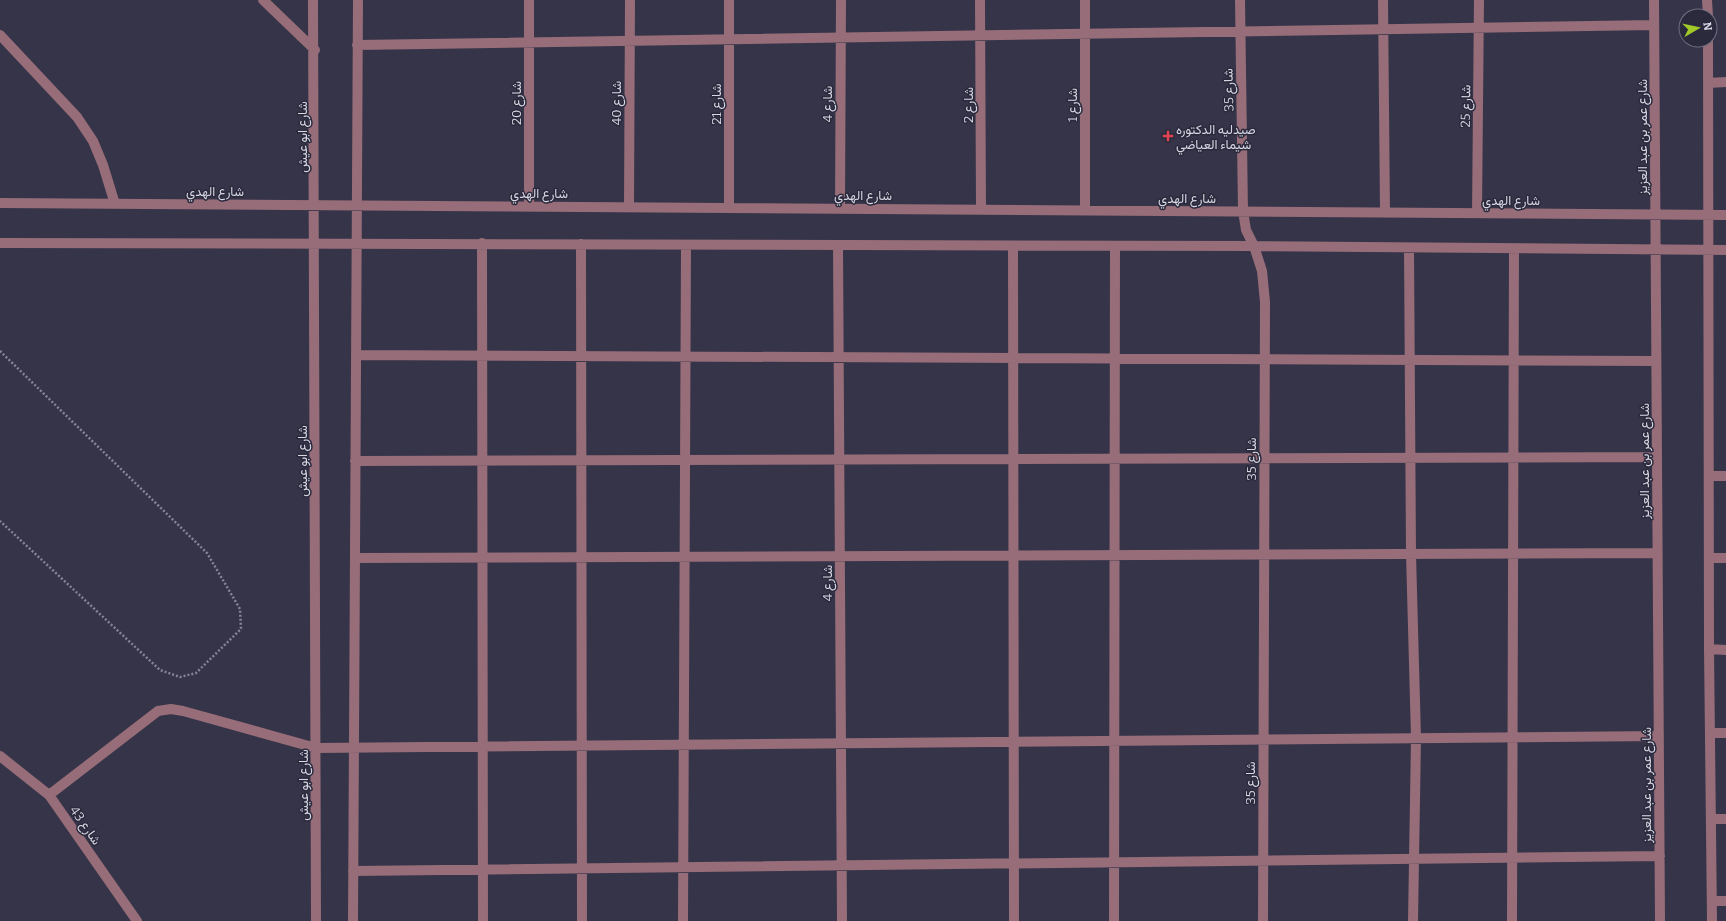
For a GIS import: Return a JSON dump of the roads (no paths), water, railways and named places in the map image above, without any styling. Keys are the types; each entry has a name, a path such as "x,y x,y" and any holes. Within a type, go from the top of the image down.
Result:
{"street":[{"path":"263,0 314,50"},
{"name":"شارع ابو عيش","path":"313,0 315,205 316,921"},
{"path":"353,921 358,0"},
{"name":"شارع 20","path":"529,0 529,206"},
{"name":"شارع 40","path":"629,207 630,0"},
{"name":"شارع 21","path":"729,0 729,207"},
{"name":"شارع 4","path":"840,208 841,0"},
{"name":"شارع 2","path":"980,0 981,209"},
{"name":"شارع 1","path":"1084,0 1085,210"},
{"name":"شارع 35","path":"1240,0 1243,211 1246,230 1254,246 1262,271 1265,302 1263,921"},
{"path":"1383,0 1385,212"},
{"name":"شارع 25","path":"1477,213 1479,0"},
{"name":"شارع عمر بن عبد العزيز","path":"1654,0 1660,921"},
{"path":"357,45 1654,25"},
{"path":"0,35 77,117 93,141 103,165 114,204"},
{"path":"1708,48 1712,921"},
{"path":"1708,83 1726,82"},
{"name":"شارع الهدي","path":"0,203 1726,215"},
{"path":"0,243 1254,246 1726,250"},
{"path":"482,243 483,921"},
{"path":"581,244 582,921"},
{"path":"684,921 686,244"},
{"name":"شارع 4","path":"838,245 842,921"},
{"path":"1013,246 1014,921"},
{"path":"1114,921 1115,246"},
{"path":"1409,248 1411,554 1416,738 1413,921"},
{"path":"1512,921 1514,249"},
{"path":"356,355 1656,361"},
{"path":"355,461 1657,457"},
{"path":"1709,476 1726,476"},
{"path":"355,558 1657,553"},
{"path":"1710,558 1726,558"},
{"path":"1710,649 1726,650"},
{"path":"49,795 158,711 171,709 183,710 316,748 1659,736"},
{"path":"1711,733 1726,733"},
{"name":"شارع 43","path":"0,756 49,795 137,921"},
{"path":"1712,819 1726,819"},
{"path":"353,871 1660,856"},
{"path":"1712,901 1726,901"}],"place":[{"name":"صيدليه الدكتوره شيماء العياضي","path":"1168,136"}]}
